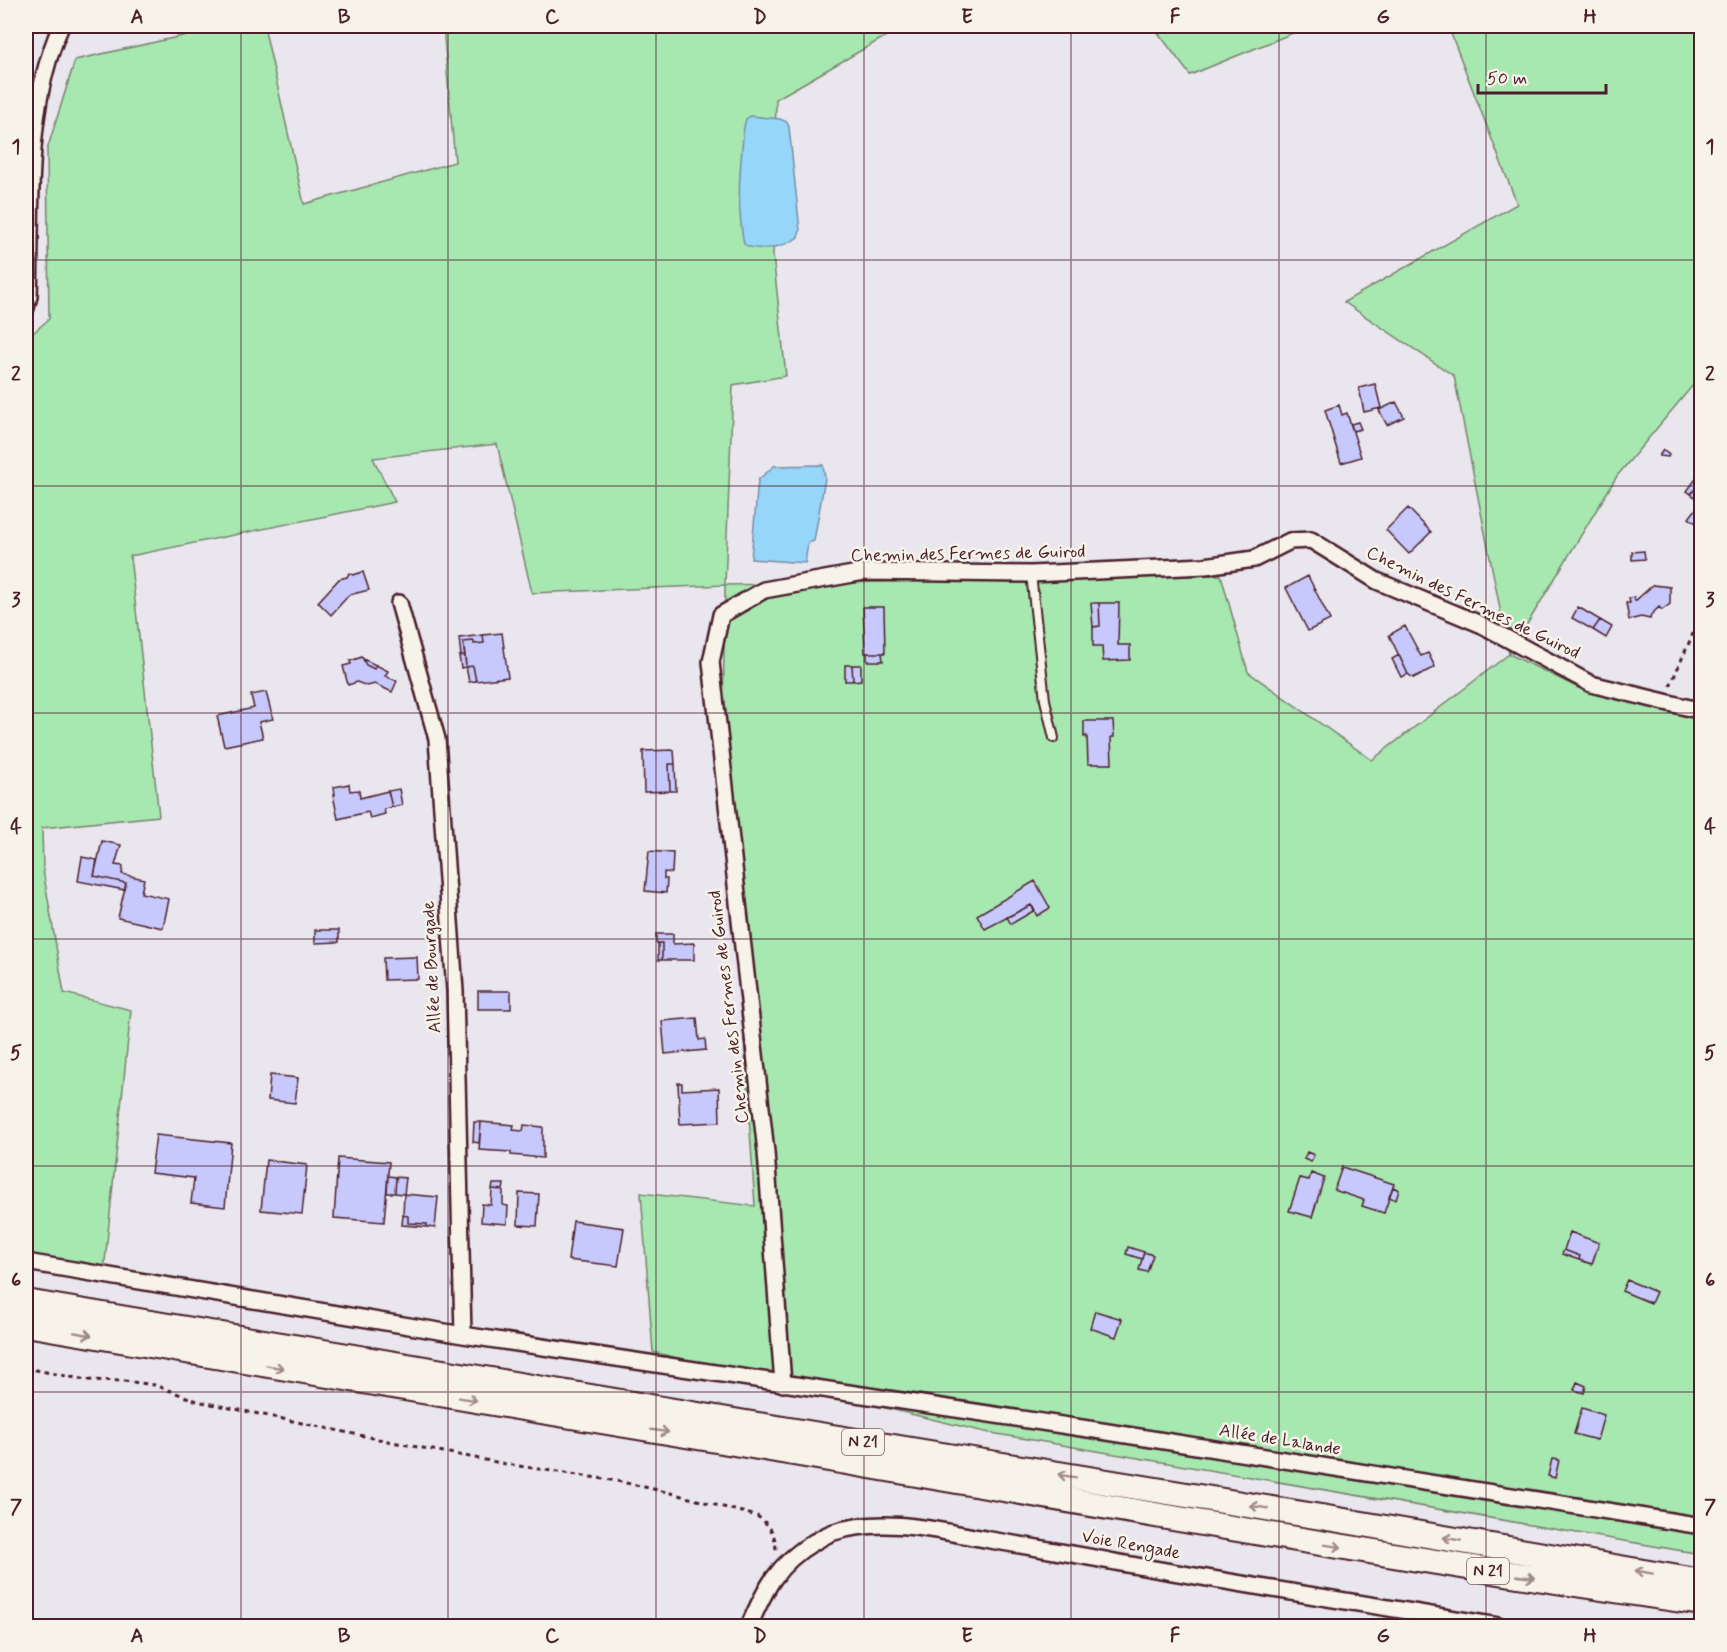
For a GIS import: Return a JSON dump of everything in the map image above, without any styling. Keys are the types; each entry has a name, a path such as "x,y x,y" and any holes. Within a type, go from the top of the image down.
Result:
{"highway":[{"name":"N 21","path":"26,1302 1701,1582"},
{"name":"N 21","path":"26,1324 1275,1537 1701,1603"}],"street":[{"path":"26,308 29,296 36,108 44,74 61,26"},
{"name":"Chemin des Fermes de Guirod","path":"783,1384 766,1152 711,662 721,615 764,590 864,572 1031,574 1205,566 1254,559 1290,541 1311,540 1377,581 1479,624 1591,684 1701,711"},
{"name":"Allée de Bourgade","path":"399,603 437,739 454,991 463,1335"},
{"name":"Allée de Lalande","path":"26,1262 463,1335 668,1364 783,1384 1095,1430 1701,1526"},
{"name":"Voie Rengade","path":"749,1626 772,1579 788,1561 831,1532 859,1525 902,1526 1499,1626"}],"lane":[{"path":"1031,574 1045,700 1054,738"}],"path":[{"path":"1664,702 1701,613"},
{"path":"26,1368 86,1380 125,1381 155,1385 197,1401 312,1426 506,1464 617,1481 734,1509 757,1516 769,1525 776,1548 772,1579"}],"green space":[{"path":"227,26 264,26 304,204 455,162 443,26 904,26 776,99 773,255 786,376 733,385 725,585 532,593 497,444 373,458 395,502 130,556 159,816 42,828 43,870 64,993 131,1010 103,1281 26,1261 26,339 49,319 47,150 75,60"},
{"path":"1153,26 1310,26 1190,75"},
{"path":"1448,26 1701,26 1701,382 1698,379 1617,476 1509,654 1454,376 1344,302 1517,204"},
{"path":"1221,575 1248,672 1372,760 1509,654 1583,690 1701,719 1701,1554 985,1432 653,1352 641,1193 755,1206 723,720 725,585"}],"water":[{"path":"750,116 780,119 787,122 789,127 800,231 798,237 793,241 771,248 756,248 744,244 739,200 741,157 744,127 746,119"},
{"path":"823,465 825,478 814,541 808,543 805,563 751,559 758,480 774,466"}],"building":[{"path":"1375,384 1381,408 1364,412 1359,388"},
{"path":"1396,402 1404,417 1387,425 1379,410"},
{"path":"1339,405 1342,415 1347,413 1361,457 1341,463 1325,410"},
{"path":"1358,422 1361,429 1353,431 1351,424"},
{"path":"1663,450 1669,455 1668,457 1659,456"},
{"path":"1698,476 1702,480 1691,494 1687,491"},
{"path":"1702,480 1702,502 1691,494"},
{"path":"1699,505 1702,507 1702,527 1689,518"},
{"path":"1408,508 1431,532 1409,554 1386,530"},
{"path":"1644,551 1645,559 1632,560 1632,552"},
{"path":"363,572 369,590 349,595 331,615 318,602 339,579 347,577 349,573 353,575"},
{"path":"1308,576 1330,620 1308,631 1286,588"},
{"path":"1653,585 1670,587 1670,604 1662,610 1659,607 1650,619 1641,617 1629,620 1626,603 1630,603 1629,598 1634,597 1635,601"},
{"path":"1091,603 1099,603 1100,626 1093,627"},
{"path":"1099,603 1119,603 1118,645 1130,645 1130,660 1103,661 1102,646 1093,646 1093,627 1100,626"},
{"path":"863,607 884,607 885,653 865,653"},
{"path":"1578,607 1600,620 1593,630 1572,618"},
{"path":"1600,620 1612,627 1606,638 1593,630"},
{"path":"1405,626 1421,656 1428,653 1435,667 1413,678 1408,674 1389,635"},
{"path":"502,633 508,677 476,681 473,666 466,667 463,642 484,643 483,635"},
{"path":"483,635 484,643 463,642 465,655 461,656 459,638"},
{"path":"867,653 882,653 883,661 867,661"},
{"path":"465,655 466,667 461,668 459,656"},
{"path":"1399,655 1408,674 1401,677 1392,659"},
{"path":"362,657 366,665 374,669 376,665 388,671 385,676 397,681 392,692 375,684 367,686 357,682 348,685 343,666"},
{"path":"363,659 376,665 374,669 366,665"},
{"path":"845,665 852,665 853,681 845,681"},
{"path":"852,665 861,665 861,680 853,681"},
{"path":"473,666 476,681 469,682 466,667"},
{"path":"266,692 273,719 259,722 263,738 224,746 217,716 254,708 251,695"},
{"path":"1084,721 1113,721 1112,764 1088,764"},
{"path":"674,750 675,764 669,764 670,791 644,792 643,751"},
{"path":"669,764 675,764 676,791 670,791"},
{"path":"349,784 350,791 359,790 360,798 388,791 392,807 384,809 385,814 370,818 368,812 338,819 333,795 335,795 334,787"},
{"path":"399,789 402,805 392,807 388,791"},
{"path":"102,841 121,845 115,865 123,866 122,874 144,879 141,893 169,899 163,928 118,918 126,883 94,876"},
{"path":"649,851 673,853 672,873 664,872 664,879 667,879 666,893 645,891"},
{"path":"82,857 97,860 94,876 126,883 125,890 78,881"},
{"path":"1035,881 1050,908 1037,916 1031,905 985,929 977,915"},
{"path":"1031,905 1035,910 1011,924 1007,917"},
{"path":"315,930 339,930 339,942 315,943"},
{"path":"656,934 673,934 673,944 694,943 694,960 662,960 662,943 656,943"},
{"path":"658,943 662,943 662,960 658,960"},
{"path":"417,957 418,979 384,980 383,958"},
{"path":"478,991 511,991 511,1009 478,1009"},
{"path":"697,1018 699,1040 705,1039 706,1050 665,1054 662,1021"},
{"path":"270,1075 298,1078 295,1103 268,1100"},
{"path":"678,1083 682,1083 682,1090 719,1088 720,1122 680,1124"},
{"path":"474,1122 481,1122 479,1143 473,1142"},
{"path":"481,1122 514,1125 513,1130 523,1131 524,1125 543,1127 543,1158 511,1155 511,1152 479,1150"},
{"path":"156,1135 231,1143 225,1207 191,1203 194,1178 151,1173"},
{"path":"1307,1152 1314,1155 1311,1162 1304,1159"},
{"path":"338,1158 389,1162 384,1222 334,1218"},
{"path":"266,1160 307,1165 302,1214 261,1210"},
{"path":"1342,1167 1394,1184 1384,1213 1362,1206 1364,1200 1334,1190"},
{"path":"1311,1173 1324,1178 1312,1217 1289,1211 1300,1178 1309,1180"},
{"path":"388,1176 396,1177 395,1193 387,1193"},
{"path":"396,1177 406,1178 404,1194 395,1193"},
{"path":"493,1184 504,1184 503,1190 492,1189"},
{"path":"1393,1187 1399,1190 1396,1200 1389,1197"},
{"path":"492,1189 503,1190 503,1205 508,1206 507,1224 481,1222 482,1204 491,1205"},
{"path":"519,1193 539,1194 537,1226 518,1225"},
{"path":"404,1194 438,1197 435,1228 427,1227 427,1224 408,1223 408,1216 403,1215"},
{"path":"403,1215 408,1216 408,1223 427,1224 427,1227 402,1225"},
{"path":"573,1221 624,1228 618,1266 568,1260"},
{"path":"1570,1232 1599,1243 1592,1264 1579,1260 1580,1256 1564,1250"},
{"path":"1128,1247 1144,1252 1142,1259 1126,1254"},
{"path":"1564,1250 1580,1256 1579,1260 1562,1254"},
{"path":"1144,1252 1153,1255 1147,1272 1139,1270"},
{"path":"1627,1280 1656,1292 1651,1303 1622,1291"},
{"path":"1095,1311 1122,1319 1116,1337 1090,1328"},
{"path":"1577,1382 1586,1386 1584,1393 1574,1390"},
{"path":"1582,1408 1604,1415 1597,1440 1574,1434"},
{"path":"1552,1459 1559,1460 1555,1478 1548,1476"}]}
